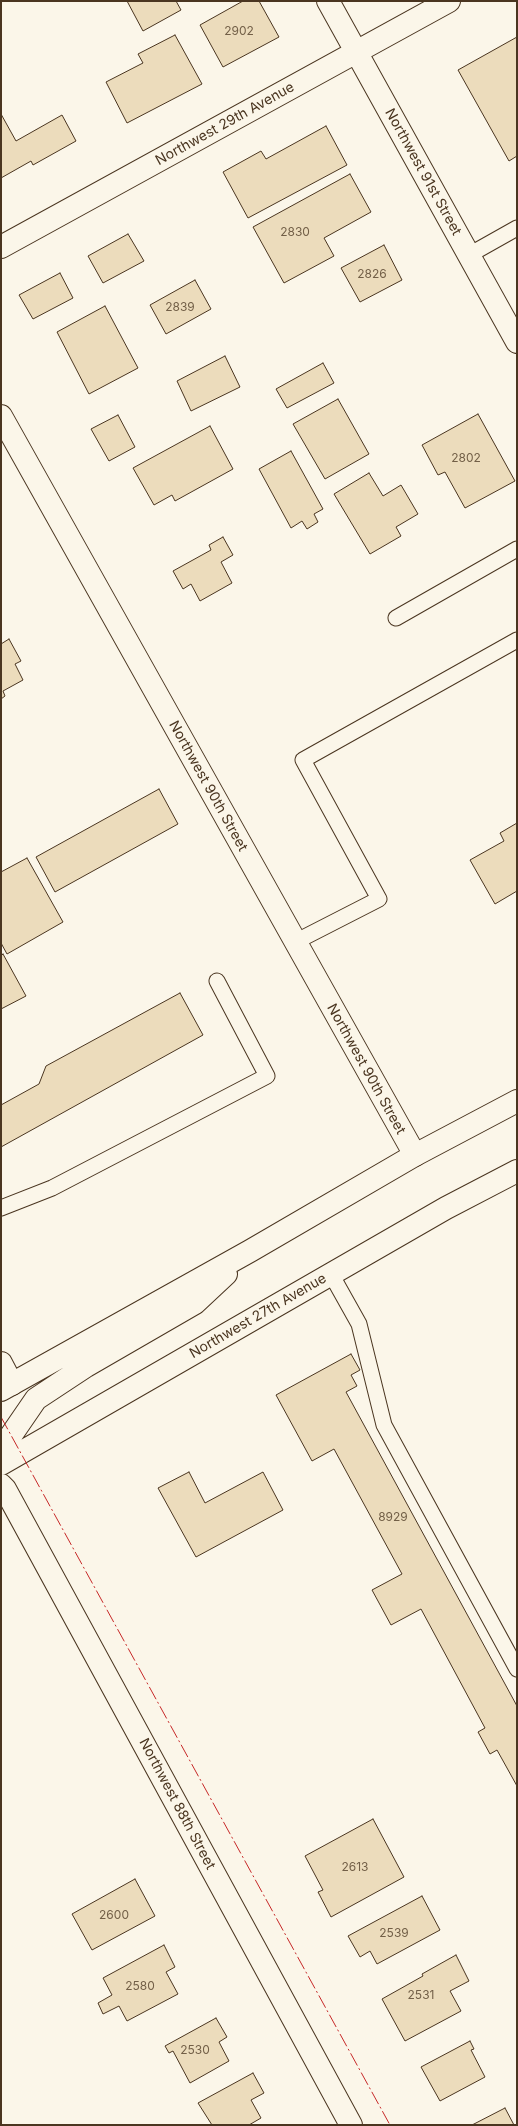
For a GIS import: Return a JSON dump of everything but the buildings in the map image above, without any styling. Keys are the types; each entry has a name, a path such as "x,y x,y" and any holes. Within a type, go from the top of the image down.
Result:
{"street":[{"name":"Northwest 91st Street","path":"328,1 469,255 515,333"},
{"name":"Northwest 29th Avenue","path":"1,247 449,1"},
{"name":"Northwest 90th Street","path":"1,416 415,1155"},
{"path":"1,1363 6,1387 250,1251 415,1155 517,1101"},
{"name":"Northwest 27th Avenue","path":"1,1464 446,1208 517,1171"},
{"path":"1,1450 36,1399 86,1366 195,1303 250,1251"},
{"name":"Northwest 88th Street","path":"1,1485 5,1489 350,2125"}],"lane":[{"path":"469,255 517,228"},
{"path":"396,618 517,549"},
{"path":"295,942 379,899 303,760 517,640"},
{"path":"1,1208 52,1188 267,1076 217,981"},
{"path":"331,1274 359,1324 384,1425 517,1670"}],"power":[{"path":"1,1417 390,2125"}]}
